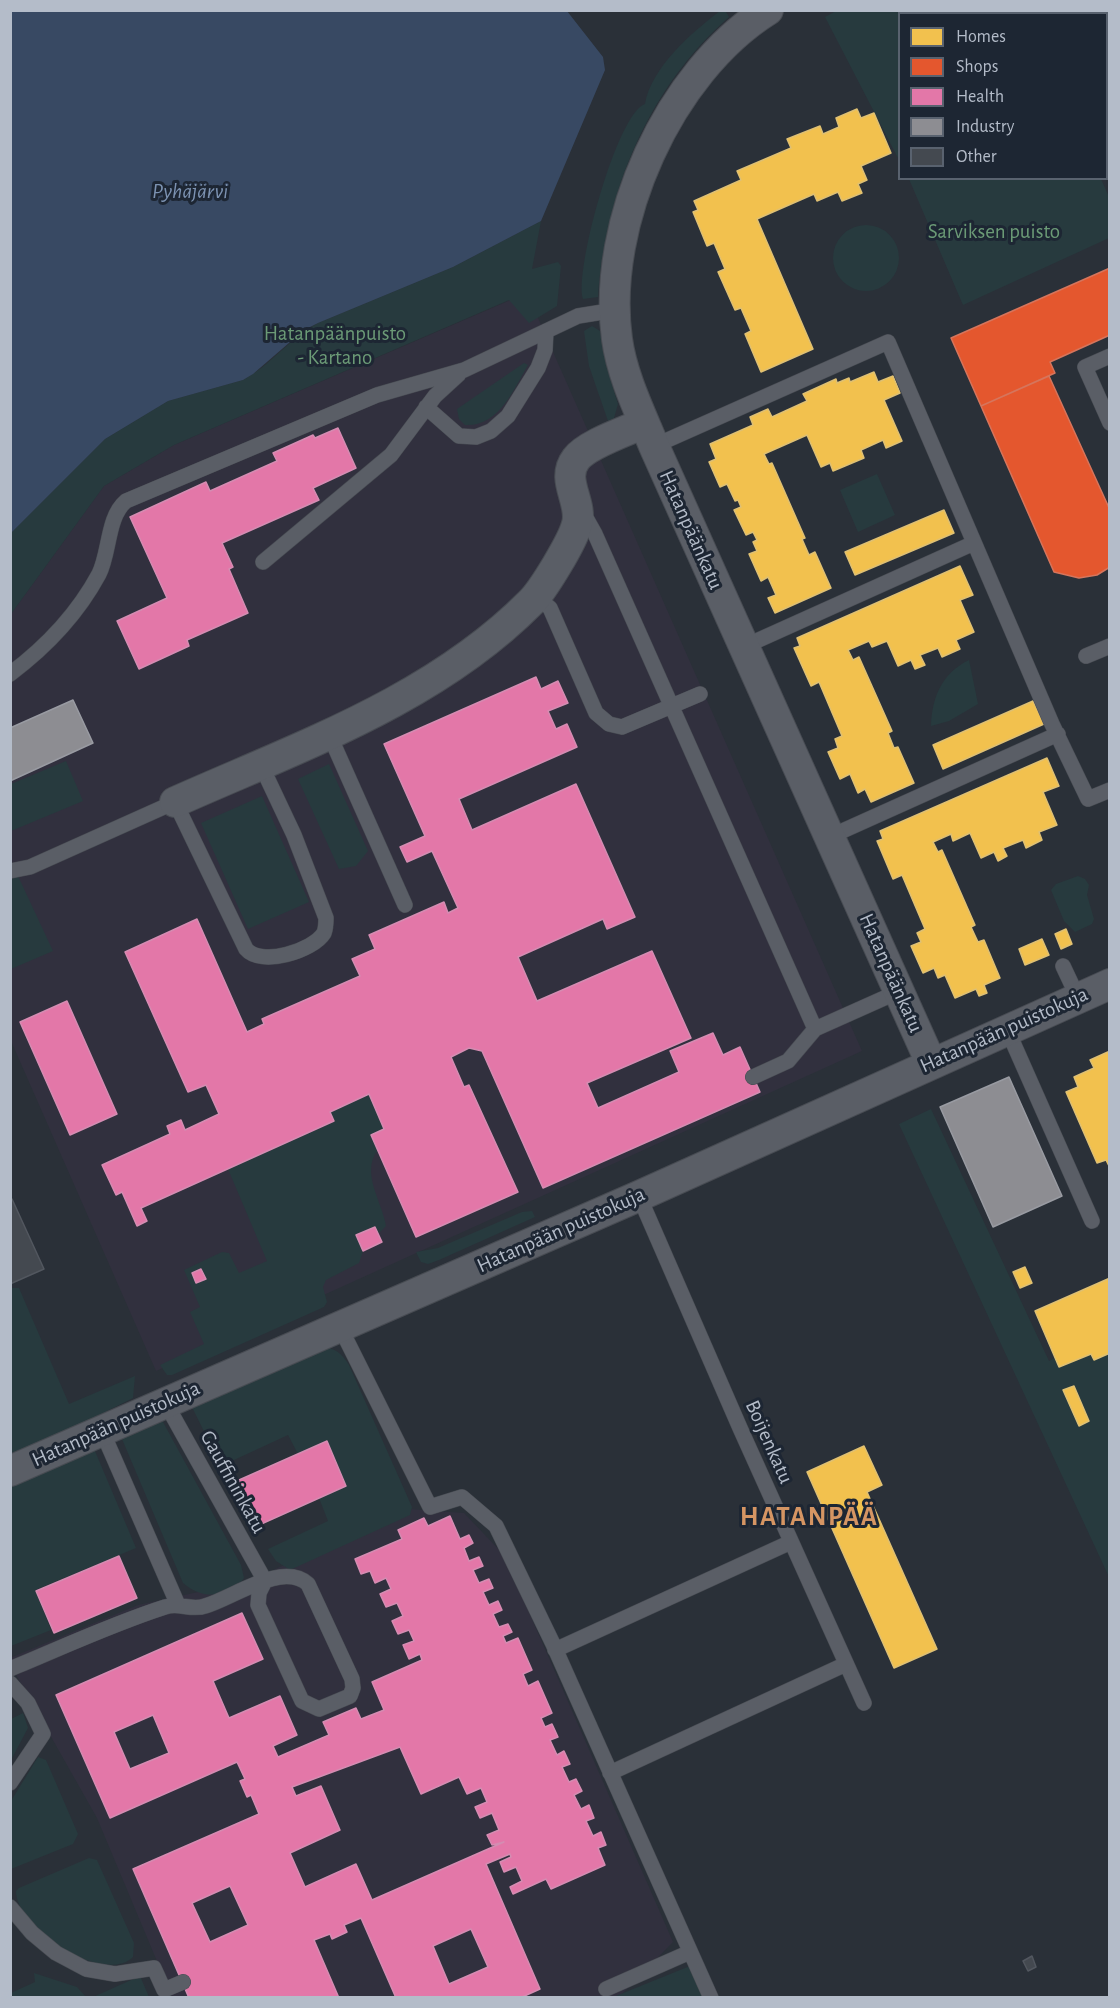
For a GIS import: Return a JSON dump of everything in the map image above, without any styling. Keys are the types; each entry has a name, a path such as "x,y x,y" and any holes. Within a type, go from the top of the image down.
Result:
{"street":[{"name":"Hatanpäänkatu","path":"750,15 696,74 667,119 630,208 618,261 615,310 623,367 649,435 931,1063"},
{"path":"175,802 329,734 428,682 484,643 532,601 566,548 577,525 578,513 569,474 577,457 649,435"},
{"name":"Hatanpään puistokuja","path":"10,1471 639,1196 1110,984"}],"lane":[{"path":"10,674 54,638 94,582 105,558 117,512 126,501 377,395 464,370 578,316 615,310"},
{"path":"426,407 459,436 476,437 491,431 508,416 538,368 545,350 546,331"},
{"path":"649,435 888,342 974,543 1088,799 1110,790"},
{"path":"1110,356 1085,367 1110,423"},
{"path":"263,562 391,454 426,407 464,370"},
{"path":"578,513 589,522 596,534 674,705 815,1029"},
{"path":"743,647 974,543"},
{"path":"532,601 544,604 550,609 601,719 615,727 622,727 700,694"},
{"path":"1086,656 1110,646"},
{"path":"329,734 405,905"},
{"path":"829,837 1058,734"},
{"path":"10,871 30,867 175,802 246,949 254,955 271,958 283,955 320,938 326,927 326,918 294,835 261,765"},
{"path":"1063,966 1078,998"},
{"path":"753,1077 788,1061 815,1029 900,991"},
{"path":"1007,1029 1092,1221"},
{"name":"Boijenkatu","path":"639,1196 790,1542 864,1703"},
{"path":"340,1327 430,1507 462,1497 496,1526 555,1650 711,1998"},
{"name":"Gauffininkatu","path":"165,1402 265,1581"},
{"path":"102,1431 178,1605"},
{"path":"555,1650 790,1542"},
{"path":"10,1669 167,1605 204,1607 265,1581 286,1575 300,1577 308,1584 352,1679 353,1688 350,1696 319,1709 302,1701 258,1605 258,1593 265,1581"},
{"path":"610,1773 846,1664"},
{"path":"10,1683 28,1703 43,1734 10,1783"},
{"path":"10,1907 32,1933 48,1946 86,1969 115,1974 154,1968 164,1990 183,1982"},
{"path":"606,1989 690,1952"}],"shaded area":[{"path":"527,293 862,1051 156,1371 11,1041 11,614 104,486 174,445"},
{"path":"408,1509 464,1513 504,1555 673,1942 619,1997 172,1997 97,1818 11,1666 10,1658 138,1605 249,1581"}],"green space":[{"path":"1024,10 1025,12 898,12 898,158 825,17 836,11"},
{"path":"720,11 726,12 729,17 700,45 675,76 636,144 610,219 598,297 583,299 582,283 591,227 600,194 622,134 634,114 645,104 655,77 674,52"},
{"name":"Sarviksen puisto","path":"909,180 1101,180 1109,197 1109,238 963,305"},
{"name":"Hatanpäänpuisto - Kartano","path":"541,221 532,269 558,262 561,266 557,306 529,323 509,300 174,445 104,486 11,614 11,533 105,439 168,401 243,380 318,323 453,267"},
{"path":"859,225 873,225 885,230 894,239 899,258 897,271 890,282 873,291 859,291 847,286 838,277 833,265 833,251 838,239 847,230"},
{"path":"592,326 600,331 606,365 618,404 614,418 608,421 589,366 584,331"},
{"path":"524,363 528,365 511,395 496,413 477,424 465,425 459,419 457,409"},
{"path":"877,474 895,515 858,532 840,490"},
{"path":"969,660 978,704 949,721 931,726 936,696 940,687 952,672"},
{"path":"66,761 83,801 11,831 11,784"},
{"path":"329,764 368,851 356,866 339,869 298,779"},
{"path":"262,796 309,902 248,929 201,823"},
{"path":"18,876 53,951 11,969 11,879"},
{"path":"1078,876 1085,879 1089,885 1087,895 1094,919 1092,924 1075,932 1064,921 1051,890 1056,884"},
{"path":"369,1094 384,1129 371,1135 377,1151 371,1169 374,1188 386,1226 378,1234 375,1227 356,1235 363,1251 359,1263 326,1280 323,1287 327,1302 324,1307 172,1375 167,1375 160,1365 204,1344 190,1312 200,1307 184,1270 222,1252 229,1253 239,1273 267,1261 228,1169 334,1122 330,1112"},
{"path":"931,1109 1049,1361 1055,1358 1059,1367 1091,1354 1109,1353 1109,1577 899,1124"},
{"path":"532,1211 535,1217 428,1264 421,1262 416,1252 438,1248 522,1212"},
{"path":"10,1288 19,1288 69,1404 135,1376 133,1398 47,1441 11,1453"},
{"path":"322,1347 338,1352 349,1365 412,1507 410,1515 290,1570 276,1561 268,1549 328,1521 319,1498 346,1486 327,1442 298,1454 288,1435 221,1466 191,1405"},
{"path":"156,1419 163,1422 241,1565 244,1578 237,1588 222,1593 202,1594 183,1583 119,1432"},
{"path":"92,1444 136,1548 35,1590 51,1630 11,1646 11,1487 16,1478"},
{"path":"23,1713 28,1728 11,1760 11,1719"},
{"path":"38,1757 46,1760 78,1834 73,1844 11,1869 11,1801"},
{"path":"89,1858 97,1860 134,1943 133,1957 119,1964 102,1964 83,1959 63,1949 30,1921 20,1906 16,1891 19,1888"},
{"path":"690,1966 703,1998 611,1998"},
{"path":"34,1973 77,1987 86,1997 11,1997 11,1993 35,1982"},
{"path":"140,1976 149,1997 91,1998"}],"water":[{"name":"Pyhäjärvi","path":"11,10 567,11 603,57 605,70 541,221 453,267 304,330 243,380 168,401 105,439 11,533"}],"building: Homes":[{"path":"857,109 861,118 874,113 891,153 861,166 867,180 858,184 862,193 842,201 838,192 817,201 814,194 757,219 813,349 761,372 745,334 751,331 741,308 735,310 718,272 725,269 714,243 707,246 693,212 698,210 694,201 741,180 737,171 791,148 787,139 820,126 823,134 839,127 836,118"},
{"path":"874,372 878,382 893,376 900,393 884,400 902,441 886,448 883,440 861,450 864,458 833,471 830,463 821,467 807,435 764,454 769,464 772,463 805,538 802,539 809,555 815,552 831,588 775,613 768,598 776,595 768,577 761,581 749,554 757,551 753,542 757,540 753,532 746,535 734,510 741,507 738,500 735,501 727,484 720,487 709,462 716,459 710,444 753,425 750,417 768,409 772,417 807,401 803,394 836,379 837,383 849,378 850,382"},
{"path":"944,510 954,533 855,575 845,552"},
{"path":"960,566 973,595 960,600 974,632 956,640 960,649 942,657 938,648 920,655 925,665 915,669 911,660 898,666 887,641 872,647 869,641 848,650 853,660 859,657 892,731 888,733 894,748 898,747 914,783 871,802 865,789 858,793 850,774 840,779 828,752 838,748 835,739 842,736 819,682 811,686 794,648 800,646 797,638"},
{"path":"1033,701 1044,724 943,769 933,745"},
{"path":"1047,758 1059,786 1043,792 1057,825 1039,832 1042,840 1026,848 1023,840 1003,848 1007,856 998,861 994,852 981,858 970,833 953,841 951,834 933,842 938,852 942,850 975,925 971,927 978,942 984,940 1000,978 984,985 987,993 979,996 976,989 955,998 945,975 938,978 934,968 923,973 911,946 921,942 917,933 925,929 902,875 893,879 877,841 883,839 880,831"},
{"path":"1066,929 1072,944 1061,949 1055,934"},
{"path":"1042,939 1049,955 1025,965 1019,949"},
{"path":"1110,1051 1110,1168 1106,1160 1097,1163 1066,1092 1078,1087 1074,1077 1094,1068 1090,1060"},
{"path":"1025,1267 1032,1283 1020,1288 1013,1272"},
{"path":"1110,1278 1110,1353 1094,1360 1091,1354 1059,1367 1035,1311"},
{"path":"1074,1386 1089,1421 1079,1426 1063,1390"},
{"path":"864,1446 882,1485 867,1492 937,1649 894,1668 807,1472"}],"building: Shops":[{"path":"1110,268 1110,335 1050,362 1055,373 981,406 951,338"},
{"path":"1049,376 1110,510 1110,567 1097,575 1079,578 1054,572 981,406"}],"building: Health":[{"path":"338,428 356,468 313,488 319,500 222,543 233,567 229,569 248,613 187,640 189,646 139,669 117,621 167,598 130,517 206,482 210,491 277,461 273,453 313,435 315,438"},
{"path":"536,677 541,689 558,681 568,703 548,711 556,729 567,724 577,747 459,799 472,830 576,784 635,917 607,929 603,919 518,957 537,1001 652,951 691,1038 587,1083 598,1108 679,1072 670,1051 713,1033 723,1055 740,1047 760,1092 543,1188 482,1051 469,1048 451,1057 464,1087 469,1085 518,1192 416,1237 371,1135 384,1129 369,1094 330,1112 334,1121 141,1208 147,1221 137,1226 122,1192 116,1195 102,1165 170,1134 167,1126 181,1120 185,1130 219,1114 206,1085 188,1092 125,952 197,919 247,1032 264,1024 262,1019 360,976 352,959 375,949 369,935 444,902 448,913 458,908 432,851 407,862 400,847 425,836 384,744"},
{"path":"67,1001 117,1114 70,1135 20,1022"},
{"path":"375,1227 382,1242 363,1251 356,1235"},
{"path":"201,1269 206,1279 196,1283 192,1273"},
{"path":"327,1441 346,1486 259,1525 239,1480"},
{"path":"450,1516 460,1539 469,1535 473,1543 464,1548 469,1561 479,1557 483,1566 473,1570 479,1583 489,1579 493,1588 483,1592 489,1605 498,1601 502,1610 493,1614 499,1627 508,1624 512,1632 503,1636 506,1643 518,1638 532,1670 523,1674 528,1686 538,1681 552,1713 541,1718 545,1727 552,1724 558,1737 550,1740 557,1755 564,1751 570,1764 562,1767 569,1782 576,1779 582,1791 574,1795 581,1809 589,1805 594,1818 586,1821 593,1836 601,1832 606,1845 598,1848 605,1865 551,1889 546,1879 513,1894 510,1887 522,1881 516,1867 504,1872 500,1862 511,1857 510,1854 486,1864 540,1989 520,1998 396,1998 361,1918 344,1925 347,1932 332,1939 330,1934 314,1940 339,1998 189,1998 133,1869 259,1814 251,1795 247,1797 240,1781 245,1779 237,1762 110,1818 56,1695 242,1613 263,1659 213,1681 229,1718 280,1696 297,1735 273,1746 278,1757 329,1735 323,1722 356,1708 361,1719 384,1710 372,1682 422,1660 420,1654 409,1659 403,1645 414,1641 409,1630 398,1634 392,1621 403,1616 397,1603 386,1607 380,1594 391,1589 386,1578 375,1583 370,1571 361,1574 355,1559 402,1539 398,1530 424,1518 428,1526","holes":["153,1715 169,1753 130,1769 114,1732","400,1747 421,1794 459,1777 467,1794 481,1788 487,1802 475,1807 480,1818 492,1813 499,1830 487,1835 492,1845 504,1842 372,1900 356,1864 305,1887 290,1853 340,1830 321,1786 296,1796 292,1787","230,1886 248,1925 210,1942 192,1903","471,1929 488,1967 449,1984 433,1946"]},
{"path":"119,1556 137,1598 54,1633 36,1591"}],"building: Industry":[{"path":"73,700 93,743 10,781 10,728"},
{"path":"1009,1077 1062,1196 993,1227 940,1107"}],"building: Other":[{"path":"12,1199 44,1269 10,1284 10,1200"},
{"path":"1032,1956 1036,1967 1028,1971 1023,1961"}],"district":[{"name":"HATANPÄÄ","path":"809,1517"}]}
